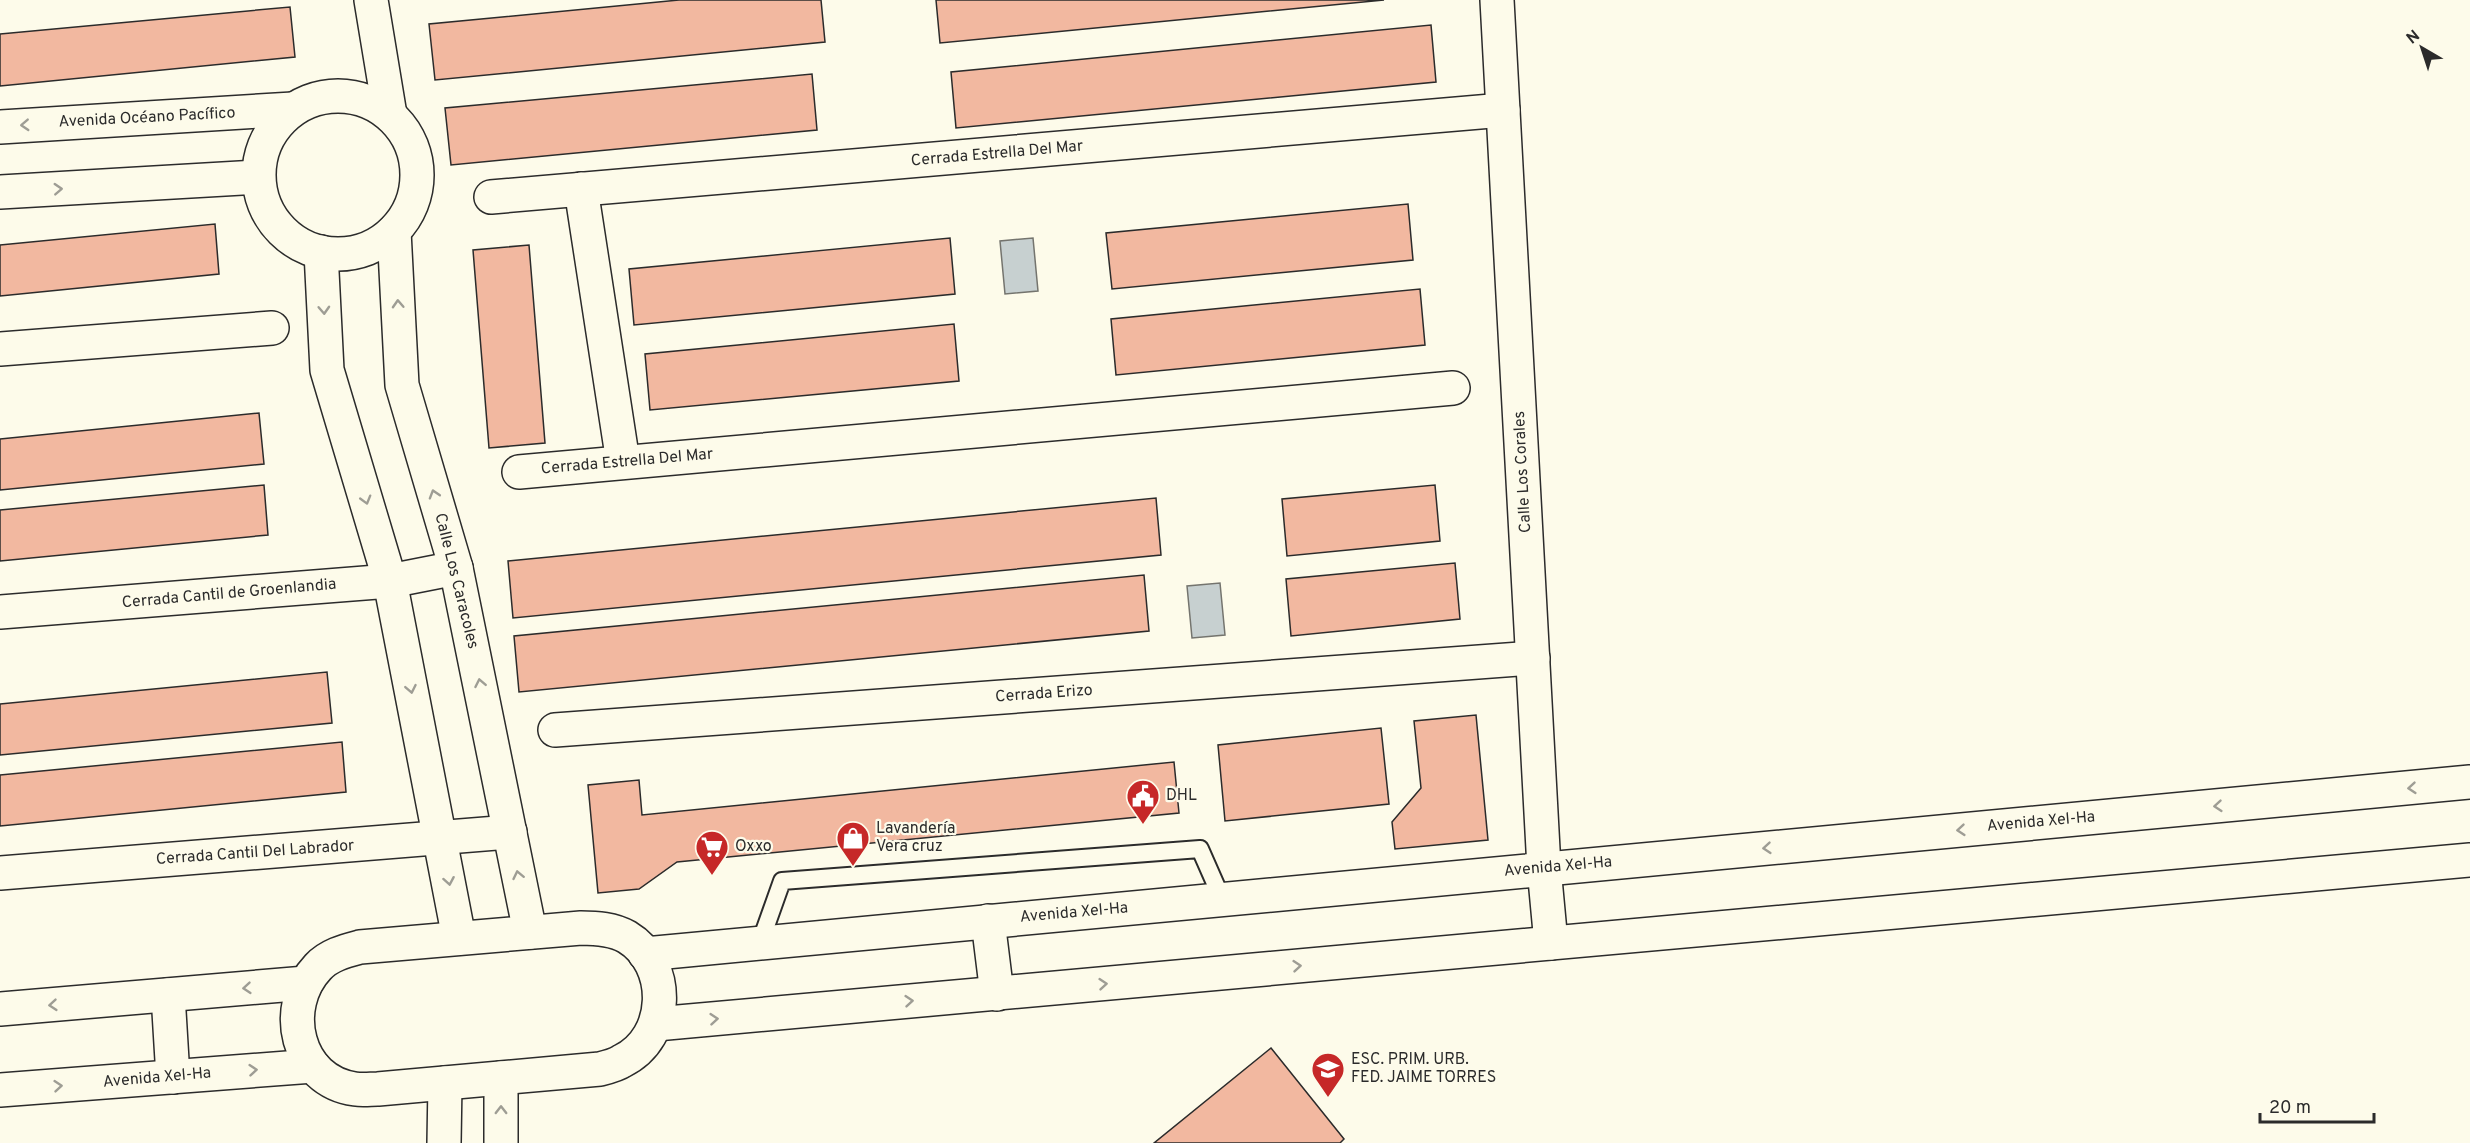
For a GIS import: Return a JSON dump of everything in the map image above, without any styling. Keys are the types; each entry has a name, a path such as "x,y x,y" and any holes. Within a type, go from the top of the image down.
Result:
{"street":[{"path":"371,0 390,114"},
{"name":"Calle Los Corales","path":"1497,0 1544,868 1551,943"},
{"path":"343,95 368,101 390,114 406,134 416,158 417,185 409,210 394,231 373,245 348,254 321,252 297,243 277,225 263,203 258,177 262,151 274,127 293,109 317,98 343,95"},
{"name":"Avenida Océano Pacífico","path":"0,127 293,109"},
{"name":"Cerrada Estrella Del Mar","path":"491,196 1503,110"},
{"path":"0,192 258,177"},
{"path":"580,189 622,462"},
{"name":"Calle Los Caracoles","path":"394,231 402,385 456,568 530,932"},
{"path":"321,252 327,370 390,581 459,939"},
{"path":"0,349 272,328"},
{"name":"Cerrada Estrella Del Mar","path":"519,472 1453,388"},
{"name":"Cerrada Cantil de Groenlandia","path":"0,612 390,581 456,568"},
{"name":"Cerrada Erizo","path":"555,730 1533,658"},
{"name":"Avenida Xel-Ha","path":"645,954 2470,782"},
{"name":"Cerrada Cantil Del Labrador","path":"0,873 510,832"},
{"path":"656,1024 2470,860"},
{"path":"988,921 997,994"},
{"path":"603,929 627,938 645,954 657,976 661,1000 656,1024 643,1046 624,1061 600,1069 378,1089 354,1089 331,1080 314,1066 302,1047 296,1026 298,1003 306,983 320,965 338,953 360,947 530,932 603,929"},
{"path":"0,1010 306,983"},
{"path":"168,995 173,1077"},
{"name":"Avenida Xel-Ha","path":"0,1090 314,1066"},
{"path":"501,1078 501,1143"},
{"path":"444,1143 445,1083"}],"lane":[{"path":"760,943 782,880 1200,849 1222,899"}],"shaded area":[{"path":"1033,238 1038,291 1005,294 1000,241"},
{"path":"1220,583 1225,635 1192,638 1187,586"}],"building":[{"path":"679,0 821,0 825,42 435,80 429,24"},
{"path":"936,0 1384,0 940,43"},
{"path":"290,7 295,57 0,86 0,34"},
{"path":"1431,25 1436,82 956,128 951,72"},
{"path":"812,74 817,130 451,165 445,108"},
{"path":"1408,204 1413,260 1112,289 1106,233"},
{"path":"215,224 219,274 0,296 0,245"},
{"path":"950,238 955,294 634,325 629,269"},
{"path":"529,245 545,443 489,448 473,250"},
{"path":"1420,289 1425,345 1116,375 1111,319"},
{"path":"954,324 959,381 650,410 645,354"},
{"path":"259,413 264,464 0,490 0,439"},
{"path":"264,485 268,535 0,561 0,510"},
{"path":"1435,485 1440,541 1287,556 1282,499"},
{"path":"1156,498 1161,555 513,618 508,561"},
{"path":"1455,563 1460,619 1291,636 1286,579"},
{"path":"1144,575 1149,631 519,692 514,636"},
{"path":"327,672 332,723 0,755 0,704"},
{"path":"1476,715 1488,840 1395,849 1392,822 1421,788 1414,721"},
{"path":"1381,728 1389,804 1225,821 1218,745"},
{"path":"342,742 346,792 0,826 0,775"},
{"path":"1174,762 1179,813 677,862 639,889 598,893 588,785 639,780 642,815"},
{"path":"1271,1048 1344,1139 1340,1143 1154,1143"}],"place":[{"name":"DHL","path":"1143,825"},
{"name":"Lavandería Vera cruz","path":"853,867"},
{"name":"Oxxo","path":"712,876"},
{"name":"ESC. PRIM. URB. FED. JAIME TORRES","path":"1328,1098"}]}
